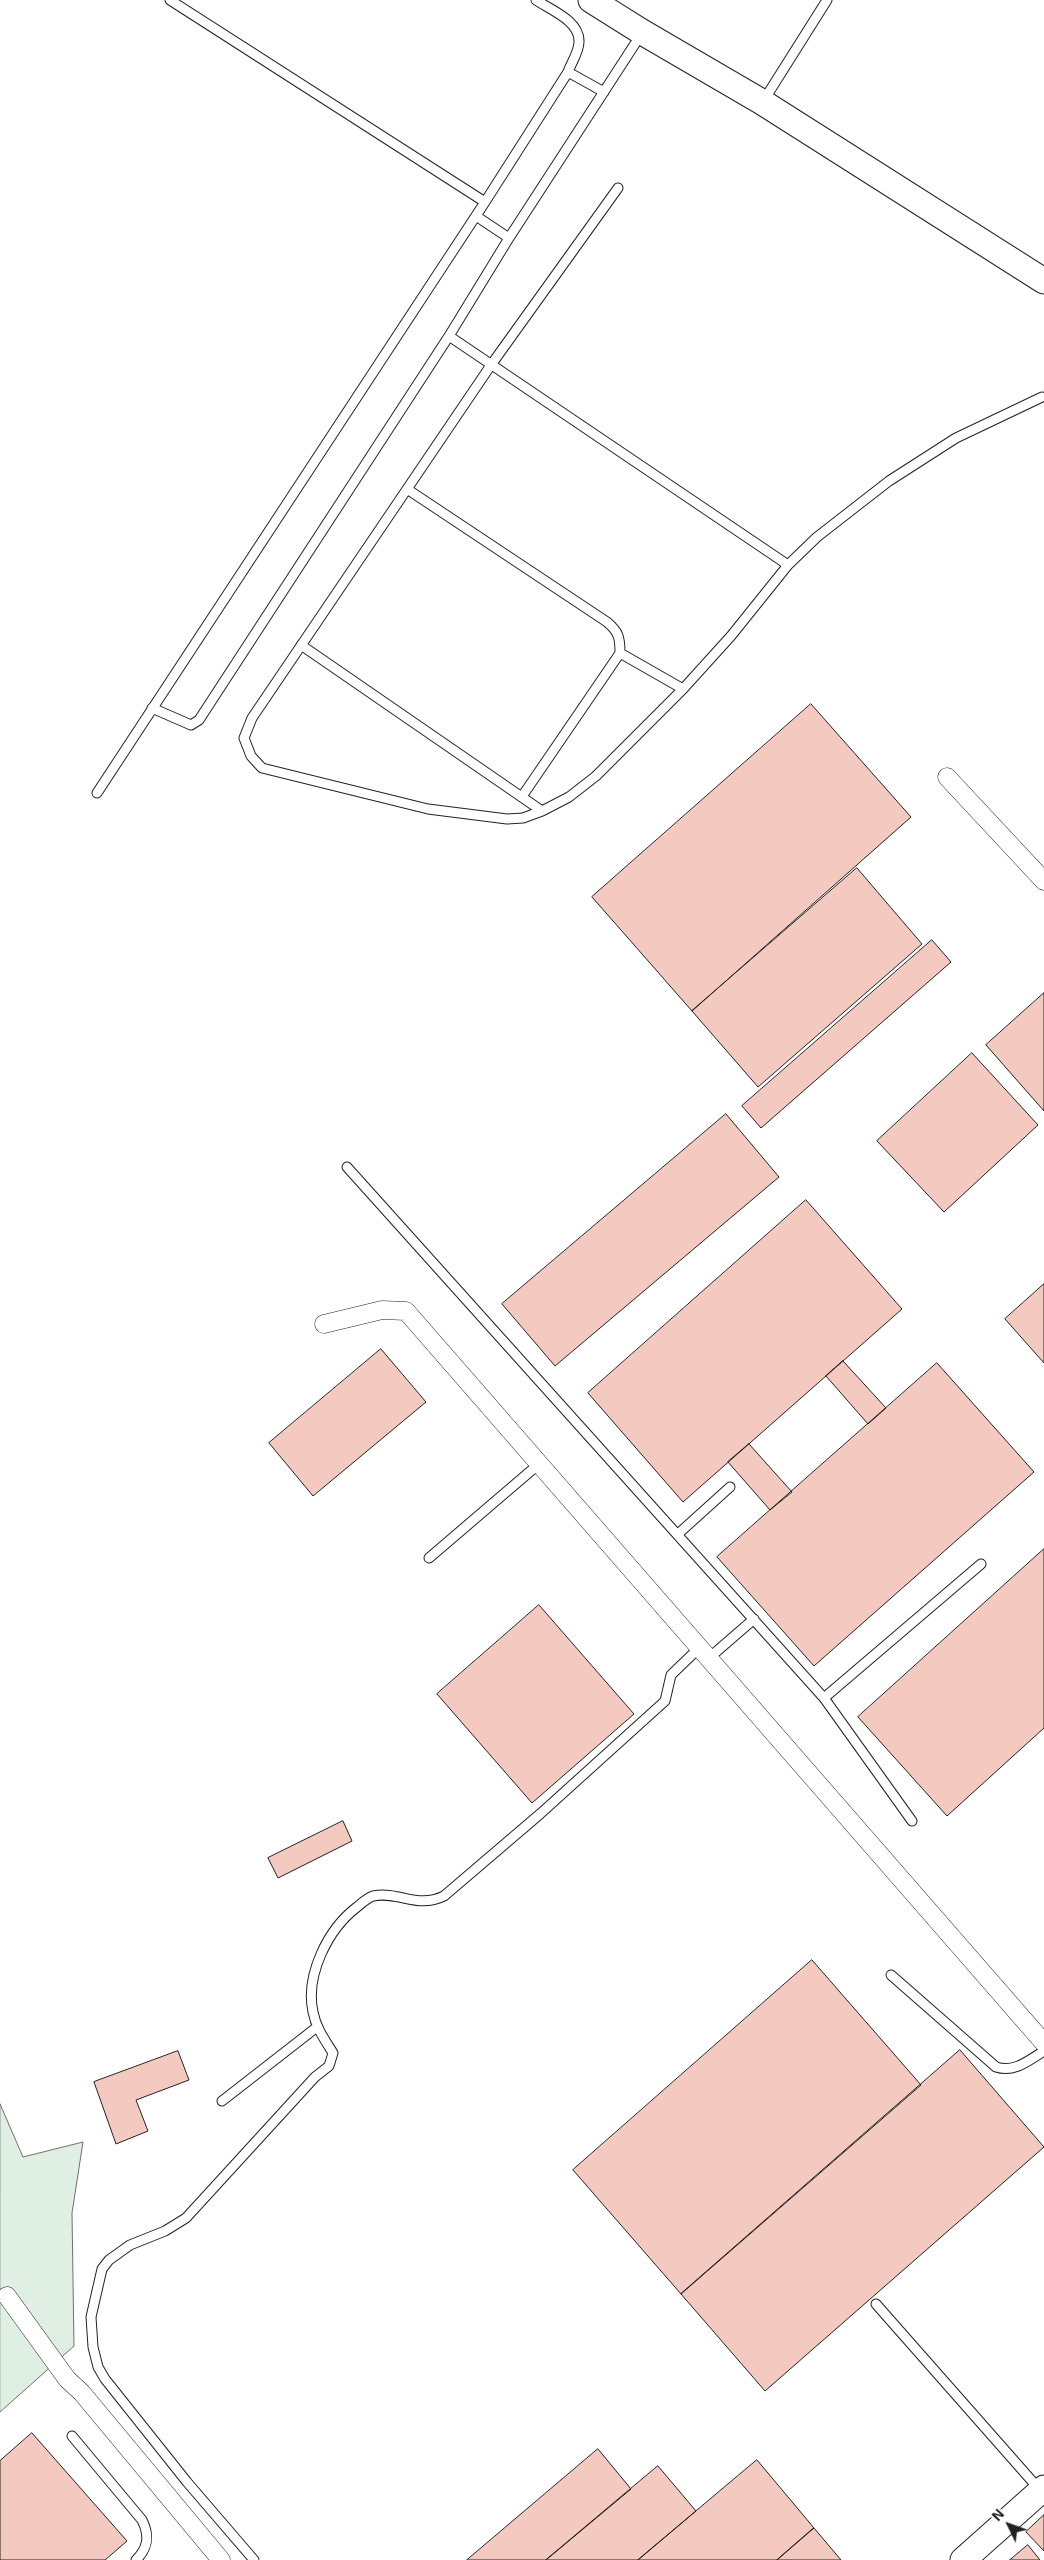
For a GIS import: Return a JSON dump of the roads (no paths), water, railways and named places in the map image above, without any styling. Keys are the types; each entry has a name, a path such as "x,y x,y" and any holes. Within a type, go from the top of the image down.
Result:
{"street":[{"path":"591,0 762,102 1044,281"},
{"path":"947,777 1044,881"},
{"path":"324,1324 382,1310 406,1311 1044,2043"},
{"path":"7,2296 67,2379 82,2393 221,2560"},
{"path":"963,2560 1043,2490"}],"lane":[{"path":"170,0 485,202"},
{"path":"97,792 476,216 568,72 579,44 578,32 571,23 536,0"},
{"path":"762,102 827,0"},
{"path":"152,708 190,725 199,720 449,336 508,238 642,32"},
{"path":"568,72 604,92"},
{"path":"618,188 491,365 252,718 244,738 251,756 262,768 428,809 507,819 523,818 542,811 569,797 596,776 683,689 731,636 788,565 817,537 888,481 956,438 1042,396"},
{"path":"476,216 508,238"},
{"path":"449,336 788,565"},
{"path":"407,489 607,622 616,629 620,637 620,653 523,796"},
{"path":"301,645 523,796 542,811"},
{"path":"620,653 683,689"},
{"path":"347,1167 824,1698 912,1821"},
{"path":"429,1558 540,1464"},
{"path":"678,1534 730,1487"},
{"path":"824,1698 981,1564"},
{"path":"254,2560 187,2482 105,2379 98,2367 93,2348 91,2316 102,2269 109,2260 130,2245 165,2231 186,2218 316,2077 329,2066 333,2053 317,2026 312,2011 312,1981 322,1952 337,1928 354,1909 371,1897 388,1895 421,1902 432,1902 444,1896 540,1814 665,1701 671,1675 754,1619"},
{"path":"891,1975 996,2067 1005,2070 1017,2068 1044,2051"},
{"path":"222,2101 317,2026"},
{"path":"876,2304 1043,2490"},
{"path":"72,2436 142,2520 146,2529 147,2540 145,2550 136,2560"}]}
